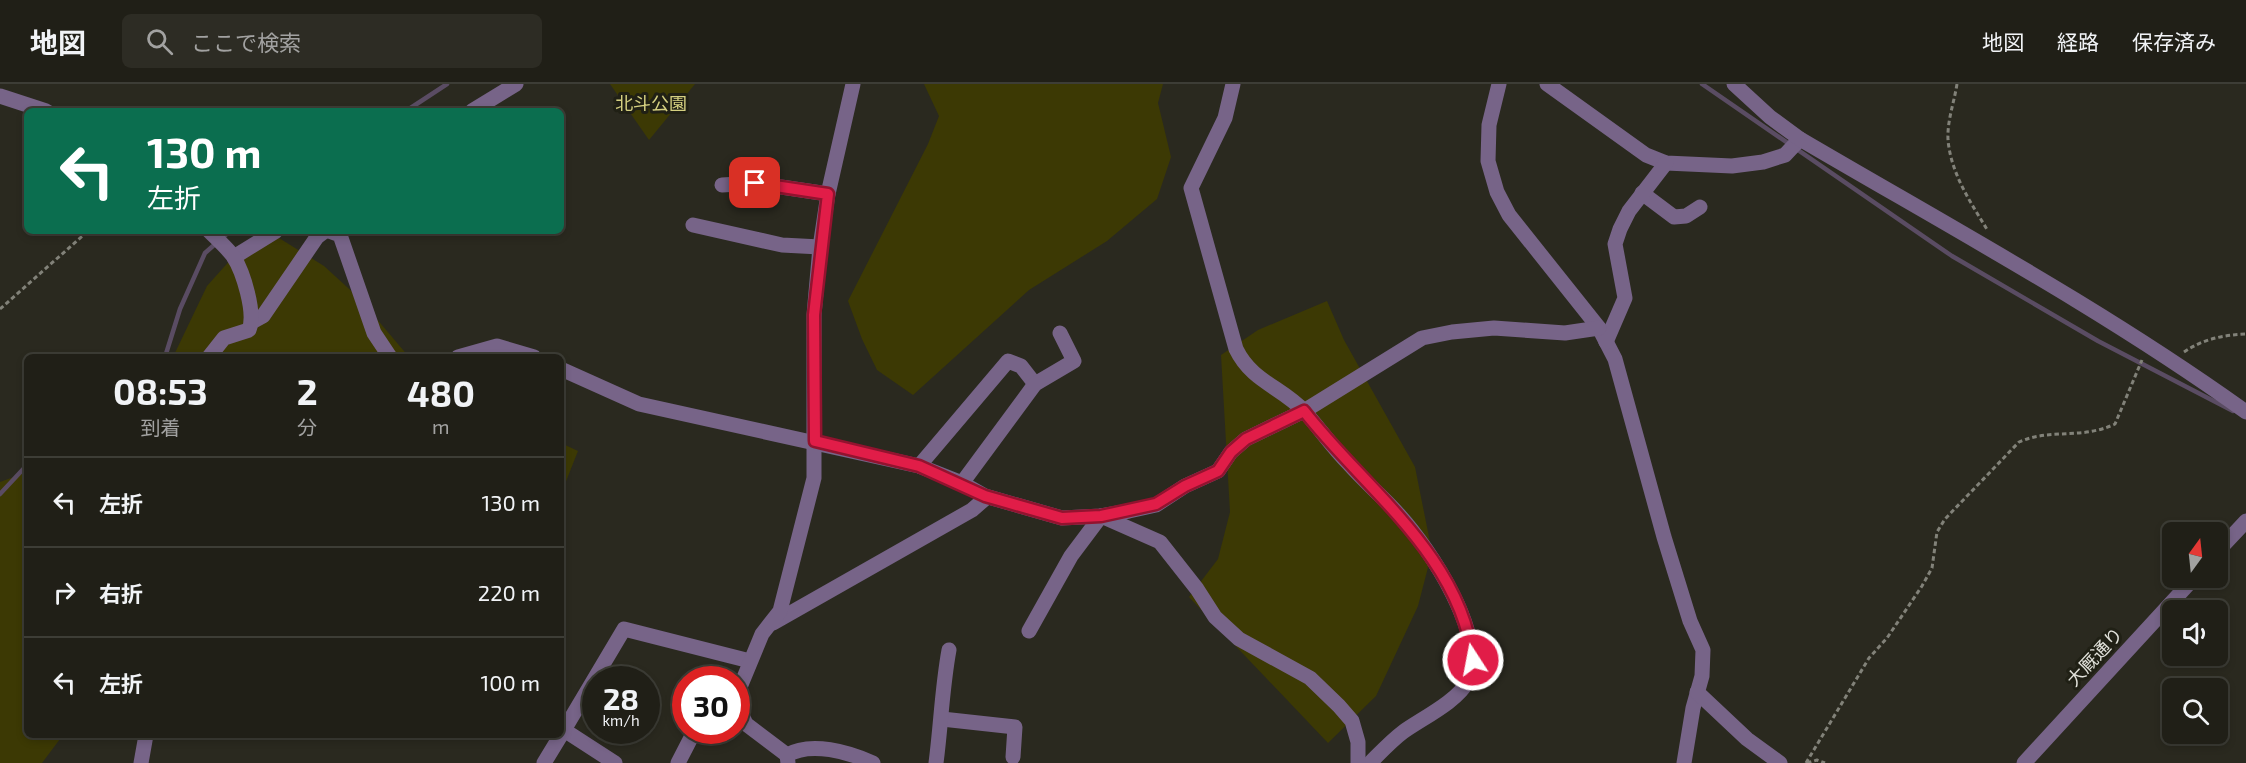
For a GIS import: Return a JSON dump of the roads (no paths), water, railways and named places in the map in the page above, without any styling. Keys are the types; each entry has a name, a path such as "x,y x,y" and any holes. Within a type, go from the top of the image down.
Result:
{"street":[{"path":"477,108 516,84"},
{"path":"748,666 762,634 780,611 814,478 814,315 820,247 828,194 854,84"},
{"path":"1233,84 1225,118 1191,188 1229,327 1244,365 1304,411 1364,481 1401,516 1450,588 1471,642 1473,660 1467,682 1448,700 1392,741 1371,763"},
{"path":"1499,84 1489,125 1488,161 1497,192 1509,215 1599,328 1606,342 1626,393 1667,548 1690,621 1703,650 1702,676 1684,763"},
{"path":"1547,84 1646,155 1666,163 1732,166 1763,162 1785,156 1800,139"},
{"path":"1734,84 1770,117 1800,139 2147,344 2246,411"},
{"path":"0,96 37,108"},
{"path":"1606,342 1625,298 1615,244 1629,210 1666,163"},
{"path":"722,185 755,183 828,194"},
{"path":"1642,193 1674,217 1686,216 1700,207"},
{"path":"693,225 782,245 820,247"},
{"path":"212,234 234,257 252,308 252,321 249,330 224,339 212,354"},
{"path":"234,257 271,234"},
{"path":"252,321 263,316 321,234"},
{"path":"337,234 340,235 374,333 388,354"},
{"path":"564,370 639,405 815,441 919,466 962,483 987,497 1062,518 1101,516 1156,504 1185,486 1218,471 1231,452 1246,439 1304,411 1422,338 1452,332 1494,328 1565,333 1599,328"},
{"path":"962,483 1035,384 1074,361 1060,333"},
{"path":"469,354 497,346 524,354"},
{"path":"919,466 1008,361 1021,366 1035,384"},
{"path":"768,626 972,510 987,497"},
{"path":"1029,631 1071,556 1101,516"},
{"path":"1101,516 1160,542 1197,589 1215,617 1239,639 1310,678 1352,721 1358,742 1358,763"},
{"path":"2228,540 2246,521"},
{"name":"大厩通り","path":"2024,763 2185,588"},
{"path":"564,730 624,628 750,661"},
{"path":"936,763 942,719 942,690 949,650"},
{"path":"1697,692 1747,739 1780,763"},
{"path":"942,719 1015,727 1013,757"},
{"path":"750,727 788,759 794,751 820,748 873,763"},
{"path":"564,734 615,763"},
{"path":"141,763 145,738"},
{"path":"544,763 559,738"},
{"path":"678,763 688,744"}],"waterway":[{"path":"411,108 447,84"},
{"path":"1702,84 1952,256 2098,341 2233,411"},
{"path":"166,354 180,309 205,253 227,234"},
{"path":"0,494 24,468"}],"park label":[{"name":"北斗公園","path":"651,104"}]}
